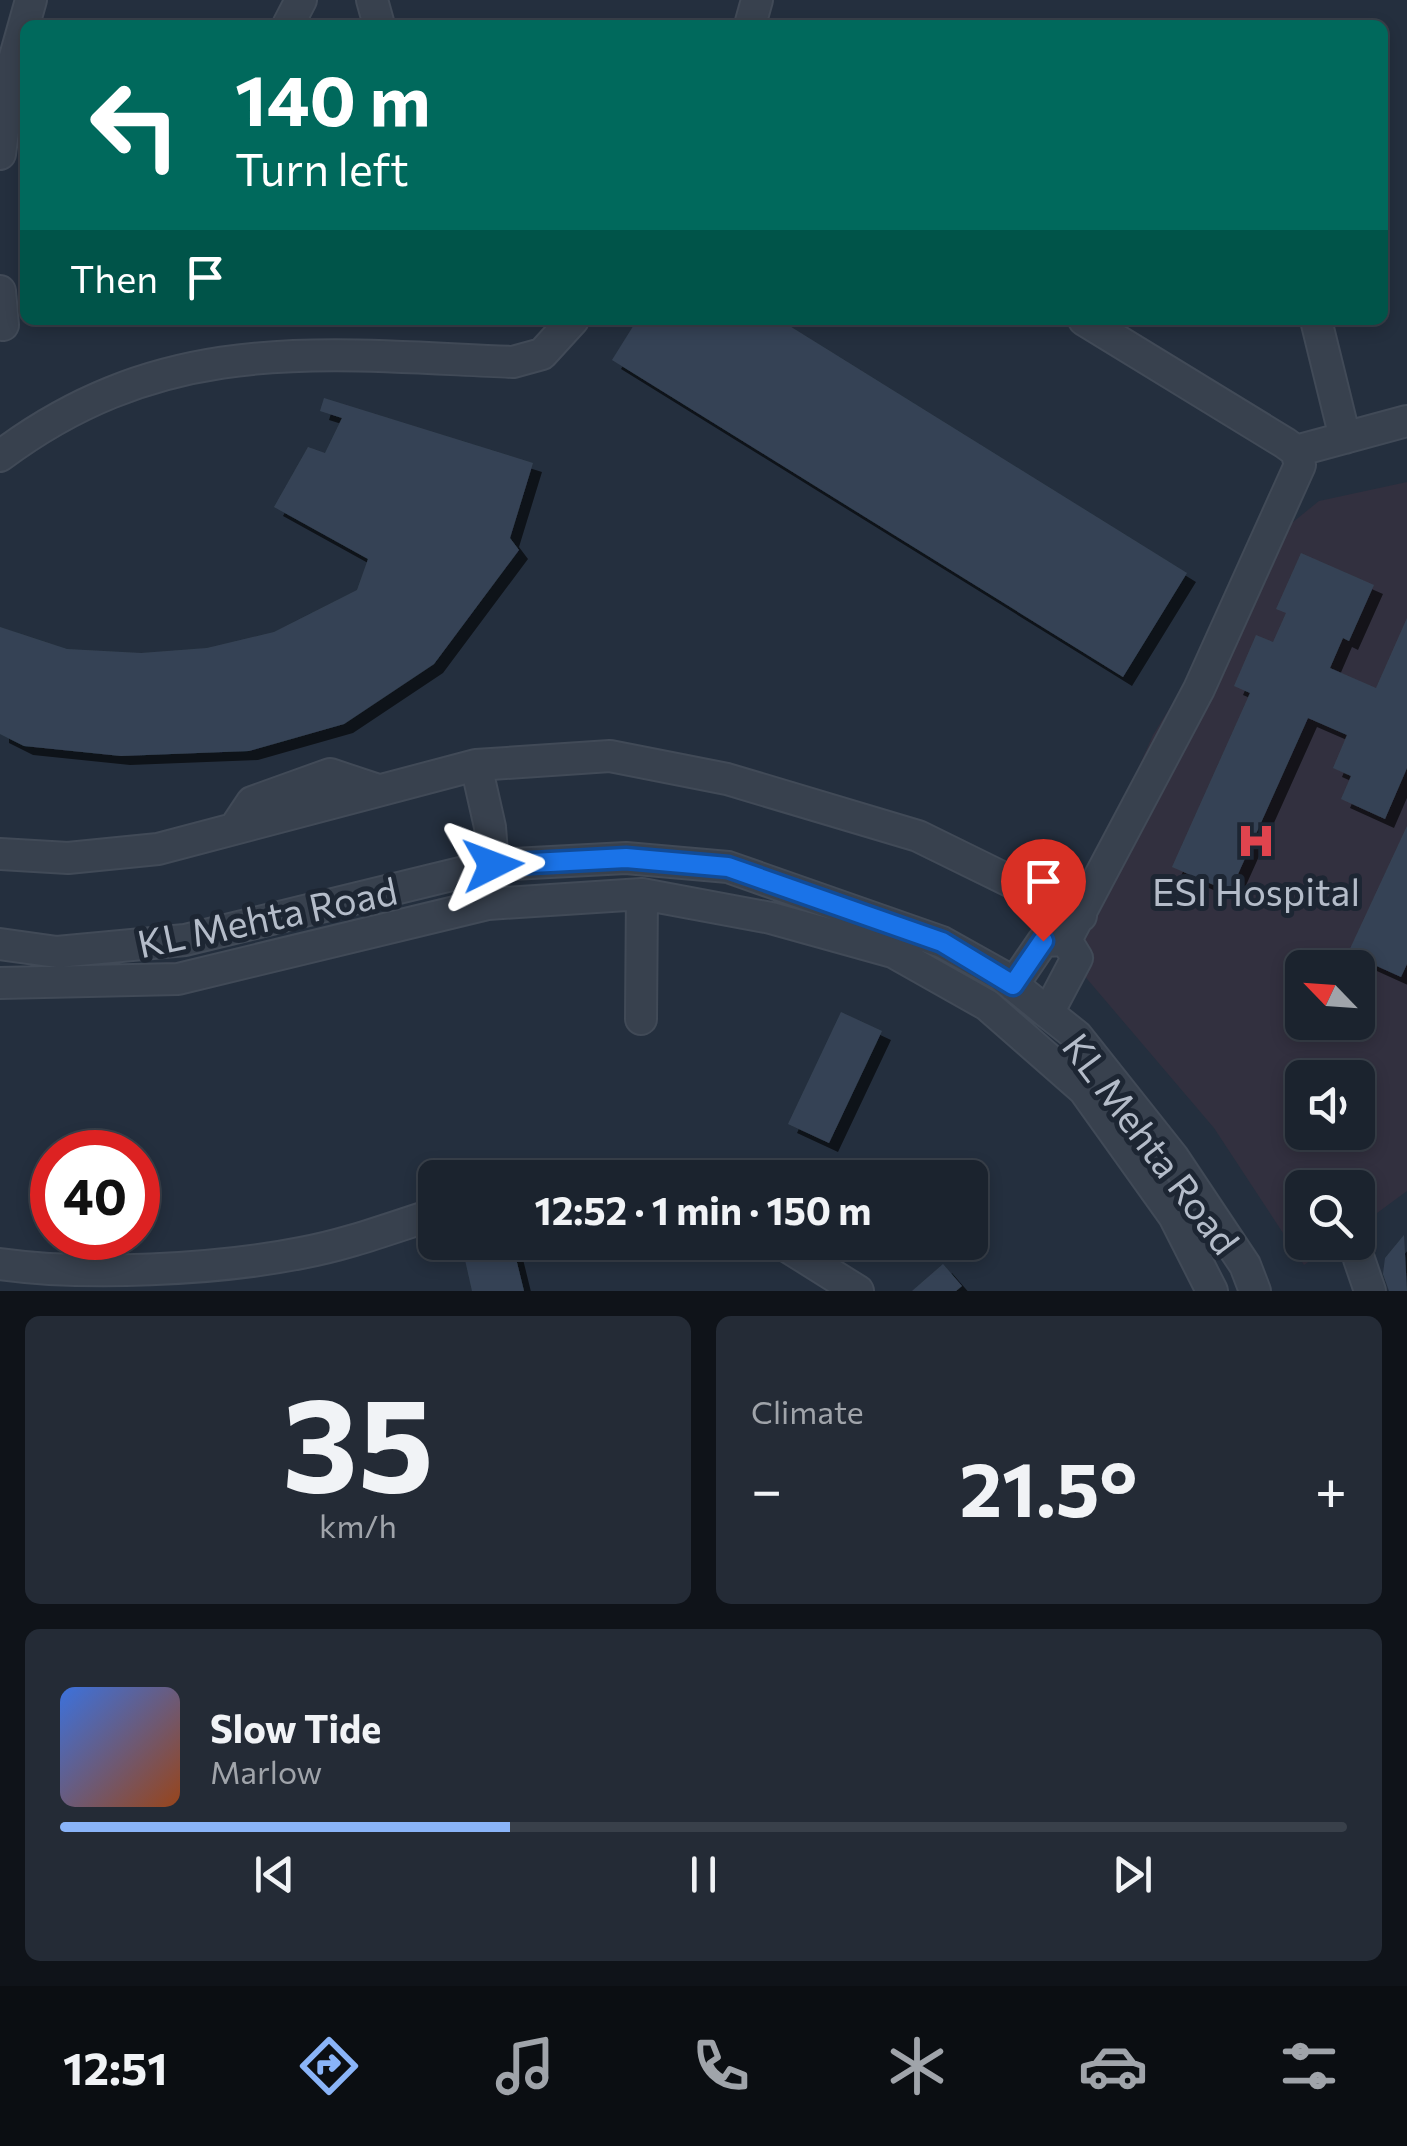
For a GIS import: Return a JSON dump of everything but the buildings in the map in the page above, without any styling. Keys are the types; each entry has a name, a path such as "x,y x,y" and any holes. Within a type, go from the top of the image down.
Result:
{"street":[{"path":"0,154 20,39"},
{"path":"0,290 2,325"},
{"path":"0,456 112,392 180,368 236,358 305,354 513,362 542,354 568,325"},
{"path":"1093,325 1296,452 1407,421"},
{"path":"1317,325 1345,438"},
{"path":"1048,1013 1078,958 1074,928 1199,688 1298,476 1296,452"},
{"path":"0,854 68,858 158,849 234,829 252,802 330,774 378,790 476,766 610,756 727,779 918,836 1074,928"},
{"path":"476,766 490,828 493,865"},
{"name":"KL Mehta Road","path":"0,944 56,952 185,940 493,865 626,858 728,867 942,942 1013,985 1048,1013 1076,1036 1173,1158 1245,1265 1255,1291"},
{"path":"642,894 642,1019"},
{"name":"KL Mehta Road","path":"0,983 178,979 488,904 642,894 771,918 893,952 987,1006 1084,1090 1174,1216 1212,1291"},
{"path":"1013,985 1043,941 1074,928"},
{"path":"0,1264 81,1272 274,1258 418,1219"},
{"path":"809,1260 858,1291"},
{"path":"1359,1260 1370,1291"}],"shaded area":[{"name":"ESI Hospital","path":"1407,482 1407,1191 1375,1215 1375,1170 1285,1170 1285,1236 1214,1128 1059,946 1153,735 1277,535 1319,501"}],"place":[{"name":"ESI Hospital","path":"1256,841"}],"route":[{"path":"493,865 626,858 728,867 942,942 1013,985 1043,941"}]}
